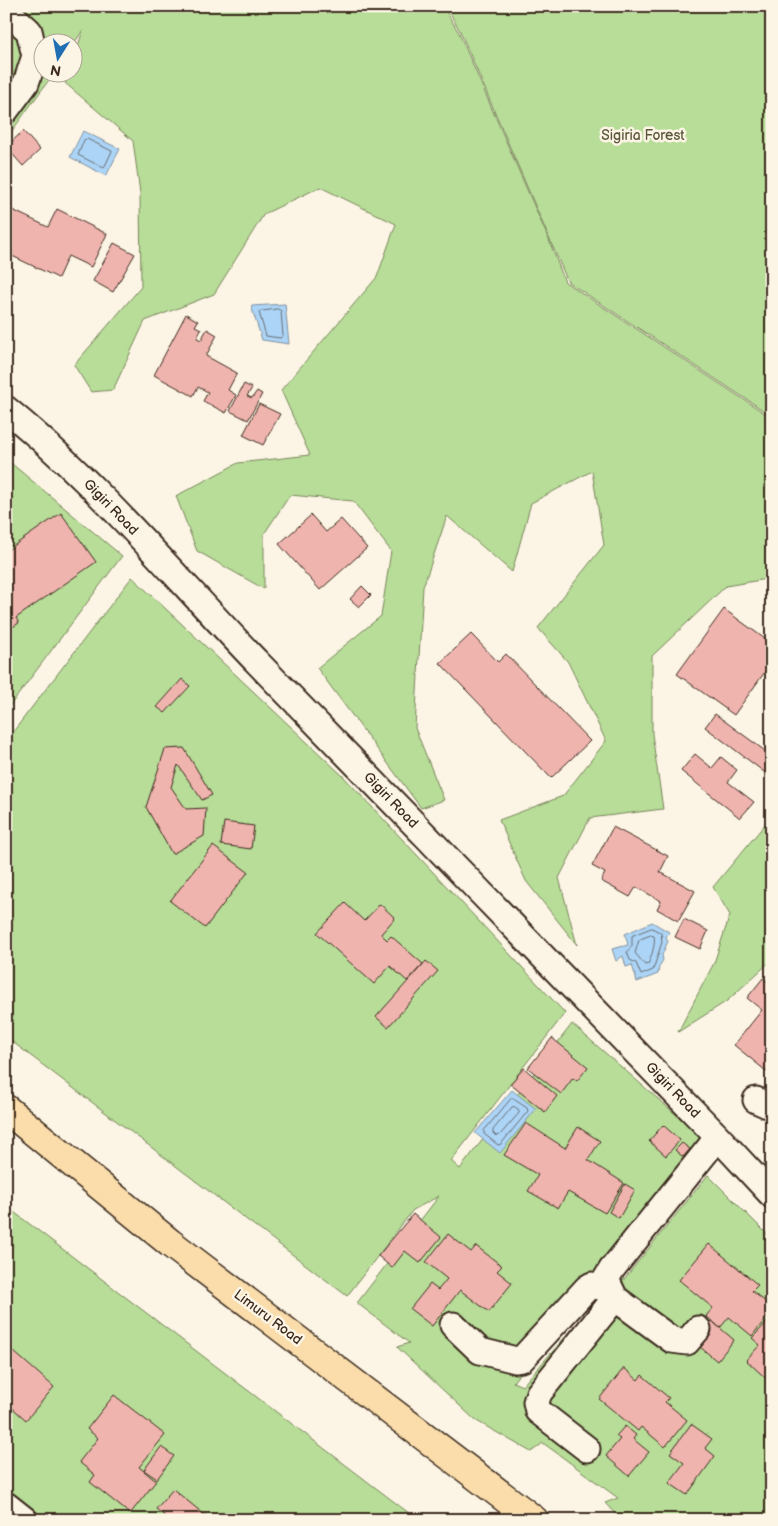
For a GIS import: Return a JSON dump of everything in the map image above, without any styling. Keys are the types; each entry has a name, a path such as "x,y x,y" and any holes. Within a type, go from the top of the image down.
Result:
{"main road":[{"name":"Limuru Road","path":"6,1109 170,1242 534,1520"}],"street":[{"path":"6,10 29,31 34,56 26,83 6,110"},
{"name":"Gigiri Road","path":"6,409 44,440 96,490 229,632 770,1190"},
{"path":"587,1449 538,1411 536,1402 539,1393 611,1288 612,1269 718,1137"},
{"path":"453,1325 480,1351 516,1360 522,1359 586,1288 592,1285 611,1288 672,1340 687,1342 698,1329"},
{"path":"6,1505 25,1520"}],"green space":[{"path":"6,6 443,6 459,33 549,240 565,282 772,418 772,578 726,586 652,656 652,734 663,809 590,818 559,878 577,945 526,881 499,820 563,796 606,741 568,662 538,628 604,545 592,471 531,503 512,572 447,516 423,587 415,728 444,800 421,808 317,668 381,616 391,551 353,501 290,495 264,534 264,589 197,551 176,496 238,463 310,455 281,390 377,277 396,224 320,187 264,214 214,294 145,321 113,390 91,392 74,365 141,287 140,193 133,141 65,83 82,82 83,30 82,32 32,32 32,82 47,82 6,139"},
{"name":"Sigiria Forest","path":"446,6 772,6 772,416 568,282 460,31"},
{"path":"6,459 122,556 6,711"},
{"path":"132,577 343,776 565,1013 451,1161 460,1169 572,1024 704,1139 513,1382 522,1386 596,1302 600,1309 708,1175 772,1239 772,1520 621,1520 605,1503 618,1498 543,1443 531,1452 475,1420 397,1347 409,1343 357,1303 439,1196 413,1210 347,1296 6,1037 6,741"},
{"path":"772,819 772,960 727,1001 678,1032 714,963 730,915 713,887 766,823"},
{"path":"6,1206 418,1520 46,1520 6,1488"}],"water":[{"path":"83,131 120,149 106,176 70,157"},
{"path":"285,304 289,344 262,340 251,306"},
{"path":"652,922 669,932 666,937 668,941 662,955 663,960 658,974 637,982 632,965 626,967 623,956 616,961 612,949 628,945 625,934"},
{"path":"512,1090 536,1109 500,1153 475,1133"}],"building":[{"path":"23,131 40,150 23,166 6,147"},
{"path":"6,207 48,227 57,209 107,234 91,267 68,256 58,278 6,253"},
{"path":"114,243 135,254 113,292 93,281"},
{"path":"186,314 198,321 195,326 201,329 197,338 201,340 207,329 217,335 206,356 237,373 228,390 236,395 226,413 203,401 208,392 198,387 193,396 154,375"},
{"path":"244,384 252,388 247,396 252,398 257,391 262,394 248,420 230,411"},
{"path":"259,404 280,414 263,445 243,435"},
{"path":"61,513 96,562 16,618 19,623 6,631 6,551"},
{"path":"311,515 326,532 341,519 367,548 320,590 279,544"},
{"path":"362,586 371,595 359,607 350,599"},
{"path":"724,609 772,644 772,662 734,715 677,674"},
{"path":"471,634 498,662 506,654 590,741 551,778 440,663"},
{"path":"182,679 190,686 165,713 157,707"},
{"path":"715,714 772,756 772,778 705,727"},
{"path":"184,748 212,795 202,800 178,765 171,787 186,809 206,808 204,836 172,854 146,807 165,749"},
{"path":"695,754 712,768 721,757 737,770 728,782 754,802 740,818 681,771"},
{"path":"224,822 254,826 251,849 221,845"},
{"path":"613,827 668,856 660,872 695,891 678,921 657,909 661,901 636,887 630,897 601,881 605,873 592,866"},
{"path":"213,846 248,872 205,928 170,901"},
{"path":"345,903 364,921 380,904 395,918 381,934 387,940 391,936 423,964 407,981 390,966 374,984 317,933"},
{"path":"684,919 708,931 700,949 675,937"},
{"path":"426,961 438,971 388,1027 376,1017"},
{"path":"763,978 772,985 771,1075 734,1045 762,1010 747,998"},
{"path":"552,1038 588,1067 577,1081 573,1078 561,1094 528,1068"},
{"path":"524,1068 557,1096 545,1112 510,1084"},
{"path":"526,1123 565,1148 578,1127 600,1141 588,1160 624,1183 605,1213 568,1192 558,1208 528,1191 538,1175 504,1155"},
{"path":"663,1125 680,1140 666,1156 649,1141"},
{"path":"682,1143 690,1149 683,1157 675,1150"},
{"path":"625,1184 635,1190 619,1218 609,1212"},
{"path":"413,1214 441,1237 420,1263 405,1251 392,1268 378,1256"},
{"path":"448,1234 471,1252 476,1246 502,1266 497,1271 512,1283 489,1312 460,1290 432,1326 410,1309 430,1284 438,1290 447,1279 426,1262"},
{"path":"709,1244 758,1285 752,1291 772,1307 772,1311 752,1336 729,1317 720,1328 706,1316 713,1308 679,1280"},
{"path":"772,1317 771,1383 746,1360 760,1345 752,1338"},
{"path":"712,1321 734,1340 717,1361 694,1342"},
{"path":"6,1345 54,1387 26,1420 6,1404"},
{"path":"624,1368 638,1380 642,1375 669,1398 665,1402 687,1420 665,1447 641,1427 638,1431 599,1399"},
{"path":"114,1395 165,1435 139,1467 156,1481 130,1514 90,1482 95,1475 79,1462 98,1438 87,1429"},
{"path":"691,1424 712,1439 705,1448 715,1456 687,1495 669,1483 684,1463 670,1453"},
{"path":"625,1426 636,1435 633,1439 649,1452 629,1476 606,1456 620,1439 616,1436"},
{"path":"161,1447 174,1456 157,1479 144,1470"},
{"path":"173,1489 211,1520 160,1520 164,1515 156,1509"}]}
